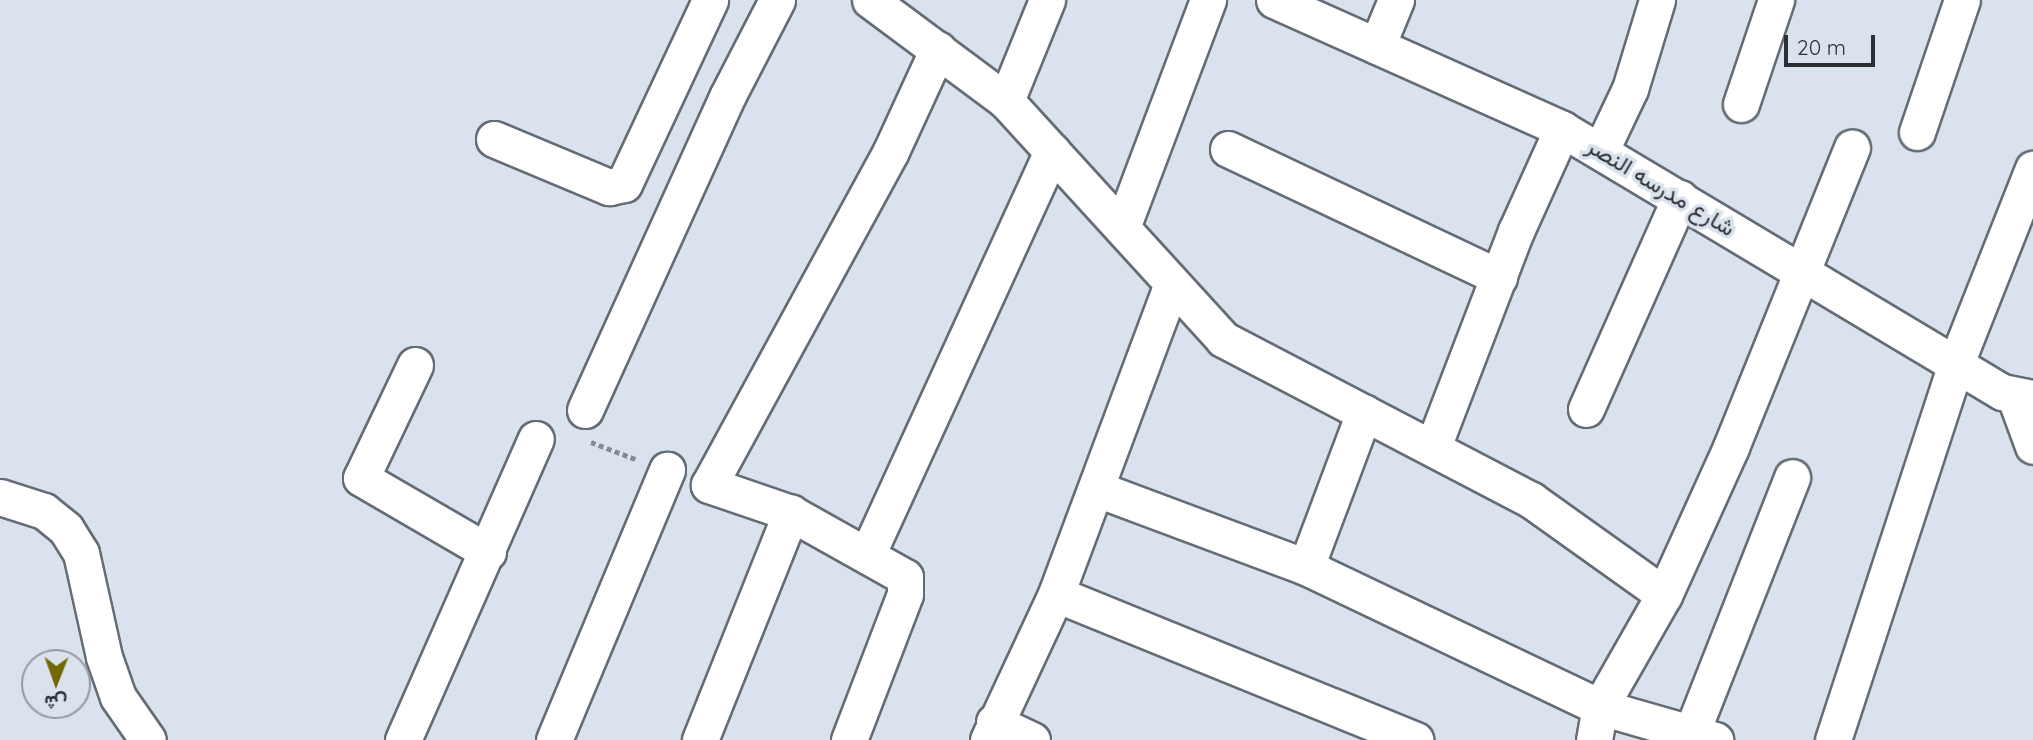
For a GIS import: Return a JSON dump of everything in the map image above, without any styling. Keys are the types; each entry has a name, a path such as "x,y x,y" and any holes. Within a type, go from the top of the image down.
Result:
{"street":[{"path":"494,139 609,187 624,184 710,0"},
{"path":"585,410 728,95 777,0"},
{"path":"870,0 1006,101 1123,225 1171,286 1223,339 1531,500 1664,595"},
{"path":"1006,101 1047,0"},
{"path":"1123,225 1208,0"},
{"name":"شارع مدرسه النصر","path":"1275,0 1562,129 1956,363 2024,397"},
{"path":"1377,46 1396,0"},
{"path":"1601,150 1630,89 1657,0"},
{"path":"1741,104 1776,0"},
{"path":"1917,132 1962,0"},
{"path":"849,740 905,594 901,573 791,513 709,485 891,151 939,49"},
{"path":"1433,447 1499,278 1562,129"},
{"path":"1597,723 1664,595 1731,447 1852,148"},
{"path":"1228,149 1499,278"},
{"path":"868,553 1052,151"},
{"path":"1833,740 1956,363 2033,169"},
{"path":"1586,409 1680,198"},
{"path":"1032,740 991,731 1056,594 1171,286"},
{"path":"415,365 362,478 488,552"},
{"path":"2024,397 2033,446"},
{"path":"1306,567 1364,414"},
{"path":"403,740 536,439"},
{"path":"554,740 667,470"},
{"path":"1097,489 1306,567 1597,723 1703,737 1792,477"},
{"path":"0,497 44,512 66,529 81,553 104,657 118,697 148,740"},
{"path":"700,740 791,513"},
{"path":"1056,594 1402,738"}]}
